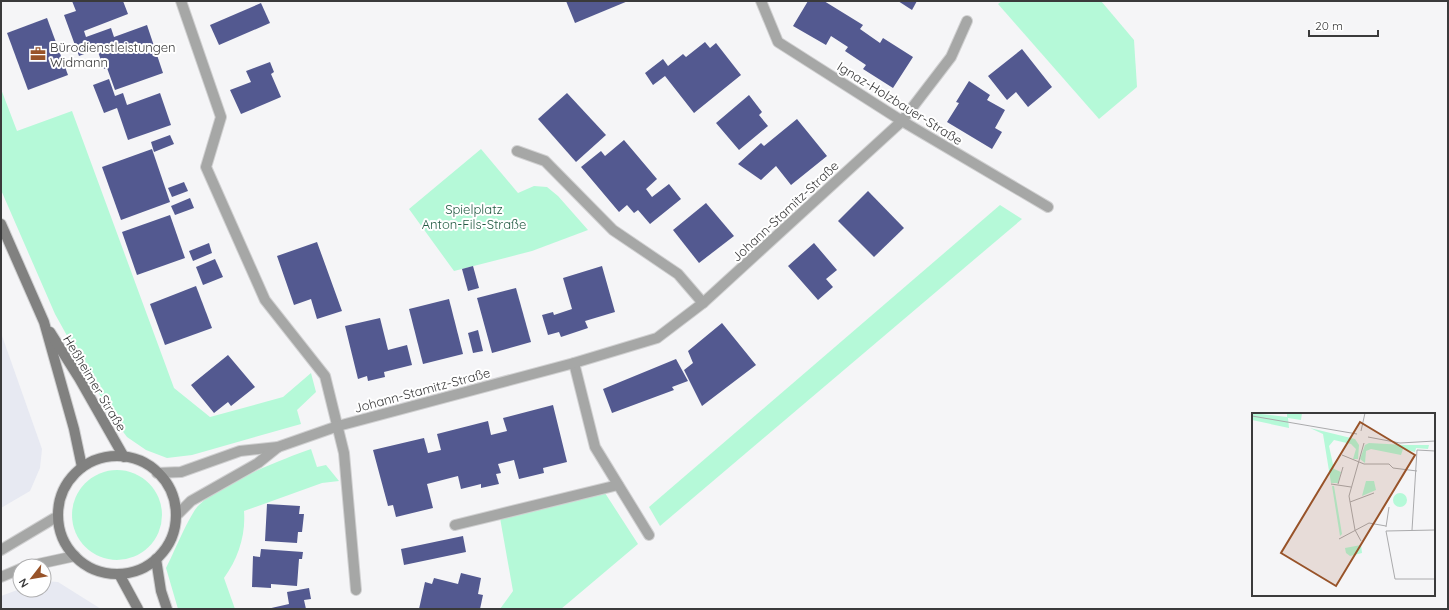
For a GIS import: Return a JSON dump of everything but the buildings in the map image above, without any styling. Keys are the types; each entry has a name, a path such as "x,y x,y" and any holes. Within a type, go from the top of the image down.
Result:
{"main road":[{"name":"Heßheimer Straße","path":"1,224 44,322 74,429 82,467"},
{"name":"Heßheimer Straße","path":"44,322 79,378 124,457"},
{"path":"124,457 142,462 157,472 171,492 176,516 170,540 156,559 139,570 119,574 95,569 84,564 75,556 63,538 58,516 64,489 72,477 82,467 102,458 124,457"},
{"path":"156,559 161,591 167,609"},
{"path":"119,574 138,609"}],"street":[{"path":"181,1 221,117 206,167 265,300 325,376 344,453 356,590"},
{"name":"Ignaz-Holzbauer-Straße","path":"761,1 778,42 902,121 1048,207"},
{"name":"Johann-Stamitz-Straße","path":"157,472 181,472 240,451 278,448 338,426 574,363 657,338 703,303 902,121 951,58 967,20"},
{"path":"517,151 545,161 613,230 678,274 703,303"},
{"path":"574,363 595,447 649,535"},
{"name":"Johann-Stamitz-Straße","path":"176,516 191,501 258,463 278,448"},
{"path":"455,524 618,485"},
{"path":"1,550 58,516"},
{"path":"52,561 75,556"},
{"path":"1,576 12,572"}],"shaded area":[{"path":"1,333 42,449 40,468 30,491 1,508"},
{"path":"52,582 58,582 101,609 1,609 1,596 12,592 12,598 52,598"}],"green space":[{"path":"1002,1 1101,1 1134,40 1137,87 1099,119 998,4"},
{"path":"1,89 17,131 72,111 174,388 210,417 283,397 311,373 316,392 297,410 301,424 192,455 167,458 146,450 127,437 112,417 55,314 1,190"},
{"name":"Spielplatz Anton-Fils-Straße","path":"481,149 518,193 534,186 547,187 558,196 588,230 532,251 454,271 409,209"},
{"path":"1000,205 1022,219 660,526 649,507"},
{"path":"311,449 317,467 326,465 339,481 322,483 244,511 244,529 240,546 229,571 224,578 235,609 178,609 166,568 195,509 209,497 236,481 284,459"},
{"path":"117,470 134,474 149,483 158,498 162,515 158,532 149,547 134,556 117,560 100,556 85,547 76,532 72,515 76,498 85,483 100,474"},
{"path":"605,493 638,544 561,609 500,609 513,591 500,518"}],"place":[{"name":"Bürodienstleistungen Widmann","path":"38,54"}]}
